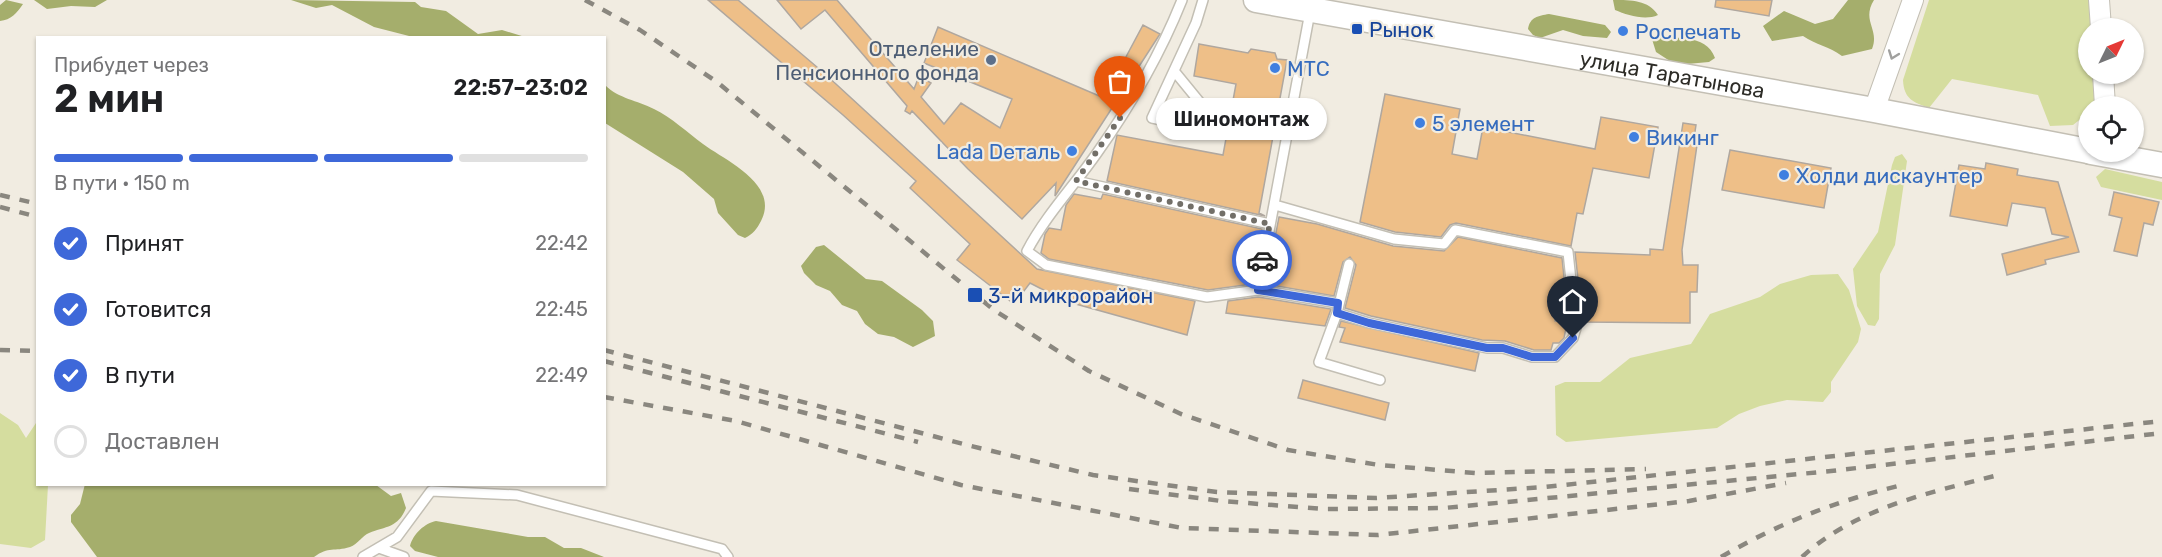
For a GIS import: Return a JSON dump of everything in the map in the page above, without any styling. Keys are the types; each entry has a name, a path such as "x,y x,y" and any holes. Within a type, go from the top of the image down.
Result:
{"street":[{"name":"улица Таратынова","path":"1256,0 2078,148"},
{"path":"1874,110 1913,0"},
{"path":"2099,0 2100,18"},
{"name":"улица Таратынова","path":"2144,161 2162,165"}],"lane":[{"path":"1182,0 1144,80 1076,181 1041,227 1027,251 1046,265 1207,297 1258,290 1338,303"},
{"path":"1175,72 1211,116 1208,129 1152,118 1175,72 1203,0"},
{"path":"1258,290 1310,10"},
{"path":"1076,181 1270,224"},
{"path":"1275,205 1394,239 1444,244 1455,230 1568,252 1576,328 1573,338 1555,357 1532,357 1503,348 1487,348 1369,323 1337,313"},
{"path":"1349,264 1337,313 1319,362 1380,380"},
{"path":"363,557 397,537 431,491 517,495 722,549 729,557"},
{"path":"379,548 404,557"}],"green space":[{"path":"6,0 23,4 13,16 0,21 0,5"},
{"path":"34,0 107,0 95,7 71,6 47,9"},
{"path":"291,0 415,2 421,7 446,11 478,34 502,30 522,36 409,36 374,27 332,5 316,8"},
{"path":"1613,0 1644,4 1658,15 1636,17 1625,14 1615,10"},
{"path":"1848,0 1874,0 1869,14 1874,36 1872,49 1842,56 1803,36 1772,41 1763,26 1784,11 1815,24 1833,19"},
{"path":"1929,0 2091,0 2092,18 2078,18 2078,84 2096,84 2095,96 2078,96 2078,121 2073,125 2050,126 2038,95 1952,79 1929,108 1914,102 1907,96 1903,80"},
{"path":"1549,14 1605,25 1611,32 1607,38 1583,36 1563,30 1540,38 1533,35 1528,29 1531,22 1538,16"},
{"path":"1651,36 1697,41 1711,50 1715,58 1709,62 1676,65 1656,52"},
{"path":"606,86 667,117 748,175 763,196 765,208 761,221 754,231 745,238 738,235 718,213 714,199 683,172 606,124"},
{"path":"1902,154 1907,161 1895,245 1880,274 1879,319 1875,326 1868,325 1857,306 1853,269 1878,232 1892,165 1895,157"},
{"path":"2105,169 2162,182 2162,200 2101,187 2096,177"},
{"path":"824,245 866,279 882,281 922,310 933,321 935,336 913,347 894,337 878,334 865,324 857,311 842,305 830,291 816,285 804,273 801,266 816,247"},
{"path":"1838,274 1849,290 1861,329 1858,342 1831,382 1831,392 1823,402 1787,400 1760,406 1739,414 1717,428 1566,442 1556,435 1555,386 1565,382 1600,382 1630,358 1691,344 1710,314 1760,297 1780,284 1811,275"},
{"path":"0,413 18,425 26,438 36,423 36,486 48,486 45,540 31,548 0,544"},
{"path":"84,486 377,486 391,496 401,493 406,508 395,523 367,534 353,546 328,550 314,557 97,557 71,522 71,515 80,504"},
{"path":"436,521 528,537 545,537 564,548 581,548 604,557 438,557 415,551 410,546 414,537 424,527"}],"building":[{"path":"708,0 738,0 824,73 1037,269 1195,301 1187,335 1065,301 1030,283 1014,304 957,260 970,244 910,188 916,181 843,115"},
{"path":"777,0 837,0 914,89 919,76 931,83 921,97 944,124 961,103 1000,128 1012,99 924,63 938,27 1104,98 1143,25 1160,34 1055,196 1056,183 1022,219 968,169 912,111 910,114 905,111 907,106 825,10 801,29"},
{"path":"1716,0 1772,0 1769,16 1715,7"},
{"path":"1199,44 1248,53 1251,49 1275,53 1277,59 1287,60 1259,213 1265,216 1107,181 1117,135 1223,155 1236,84 1194,76"},
{"path":"1385,94 1460,109 1452,154 1477,159 1483,127 1595,149 1601,117 1658,127 1649,178 1593,168 1583,214 1577,213 1571,246 1456,223 1450,225 1441,237 1395,232 1360,222"},
{"path":"1683,123 1696,125 1693,145 1697,145 1682,250 1683,265 1698,265 1697,292 1690,292 1690,323 1584,322 1585,288 1579,288 1575,252 1650,255 1650,249 1663,250"},
{"path":"1730,150 1831,168 1824,208 1722,190"},
{"path":"1986,163 2018,169 2017,175 2058,182 2079,252 2045,260 2046,264 2007,275 2002,254 2069,237 2052,234 2045,208 2012,203 2007,226 1950,216 1959,165 1985,169"},
{"path":"2114,192 2159,202 2153,225 2144,223 2137,256 2114,251 2122,218 2109,215"},
{"path":"1074,194 1101,199 1103,194 1262,229 1252,284 1208,290 1049,259 1041,253 1045,234 1049,228 1061,230 1066,205"},
{"path":"1279,217 1317,224 1393,246 1444,251 1458,237 1562,258 1565,287 1561,287 1555,321 1567,323 1564,338 1559,343 1553,343 1551,350 1534,350 1505,341 1482,340 1371,316 1345,308 1356,265 1350,257 1343,262 1334,296 1266,284"},
{"path":"1258,297 1331,309 1325,326 1226,313 1228,301"},
{"path":"1341,321 1479,353 1475,371 1340,342 1345,328 1339,327"},
{"path":"1303,380 1389,403 1385,420 1298,398"}],"railway":[{"path":"585,0 640,30 717,82 994,310 1089,371 1181,414 1288,450 1379,465 1475,473 1646,469"},
{"path":"0,195 36,204"},
{"path":"0,207 36,216"},
{"path":"0,350 36,351"},
{"path":"606,351 971,446 1093,475 1217,492 1376,498 1545,487 2162,421"},
{"path":"606,362 918,442"},
{"path":"606,397 736,421 961,485 1182,528 1378,535 1689,501 1786,483"},
{"path":"1129,489 1221,501 1324,509 1444,508 1831,471 2162,433"},
{"path":"1802,557 1846,525 1896,503 2002,474"},
{"path":"1721,557 1765,533 1808,514 1902,485"}],"way so far":[{"path":"1120,118 1076,181 1270,224 1262,260"}],"place":[{"name":"Рынок","path":"1357,29"},
{"name":"Роспечать","path":"1623,31"},
{"name":"Отделение Пенсионного фонда","path":"991,60"},
{"name":"МТС","path":"1275,68"},
{"name":"Шиномонтаж","path":"1120,118"},
{"name":"5 элемент","path":"1420,123"},
{"name":"Викинг","path":"1634,137"},
{"name":"Lada Dеталь","path":"1072,151"},
{"name":"Холди дискаунтер","path":"1784,175"},
{"name":"3-й микрорайон","path":"975,295"}],"route":[{"path":"1262,260 1258,290 1338,303 1337,313 1369,323 1487,348 1503,348 1532,357 1555,357 1573,338"}]}
